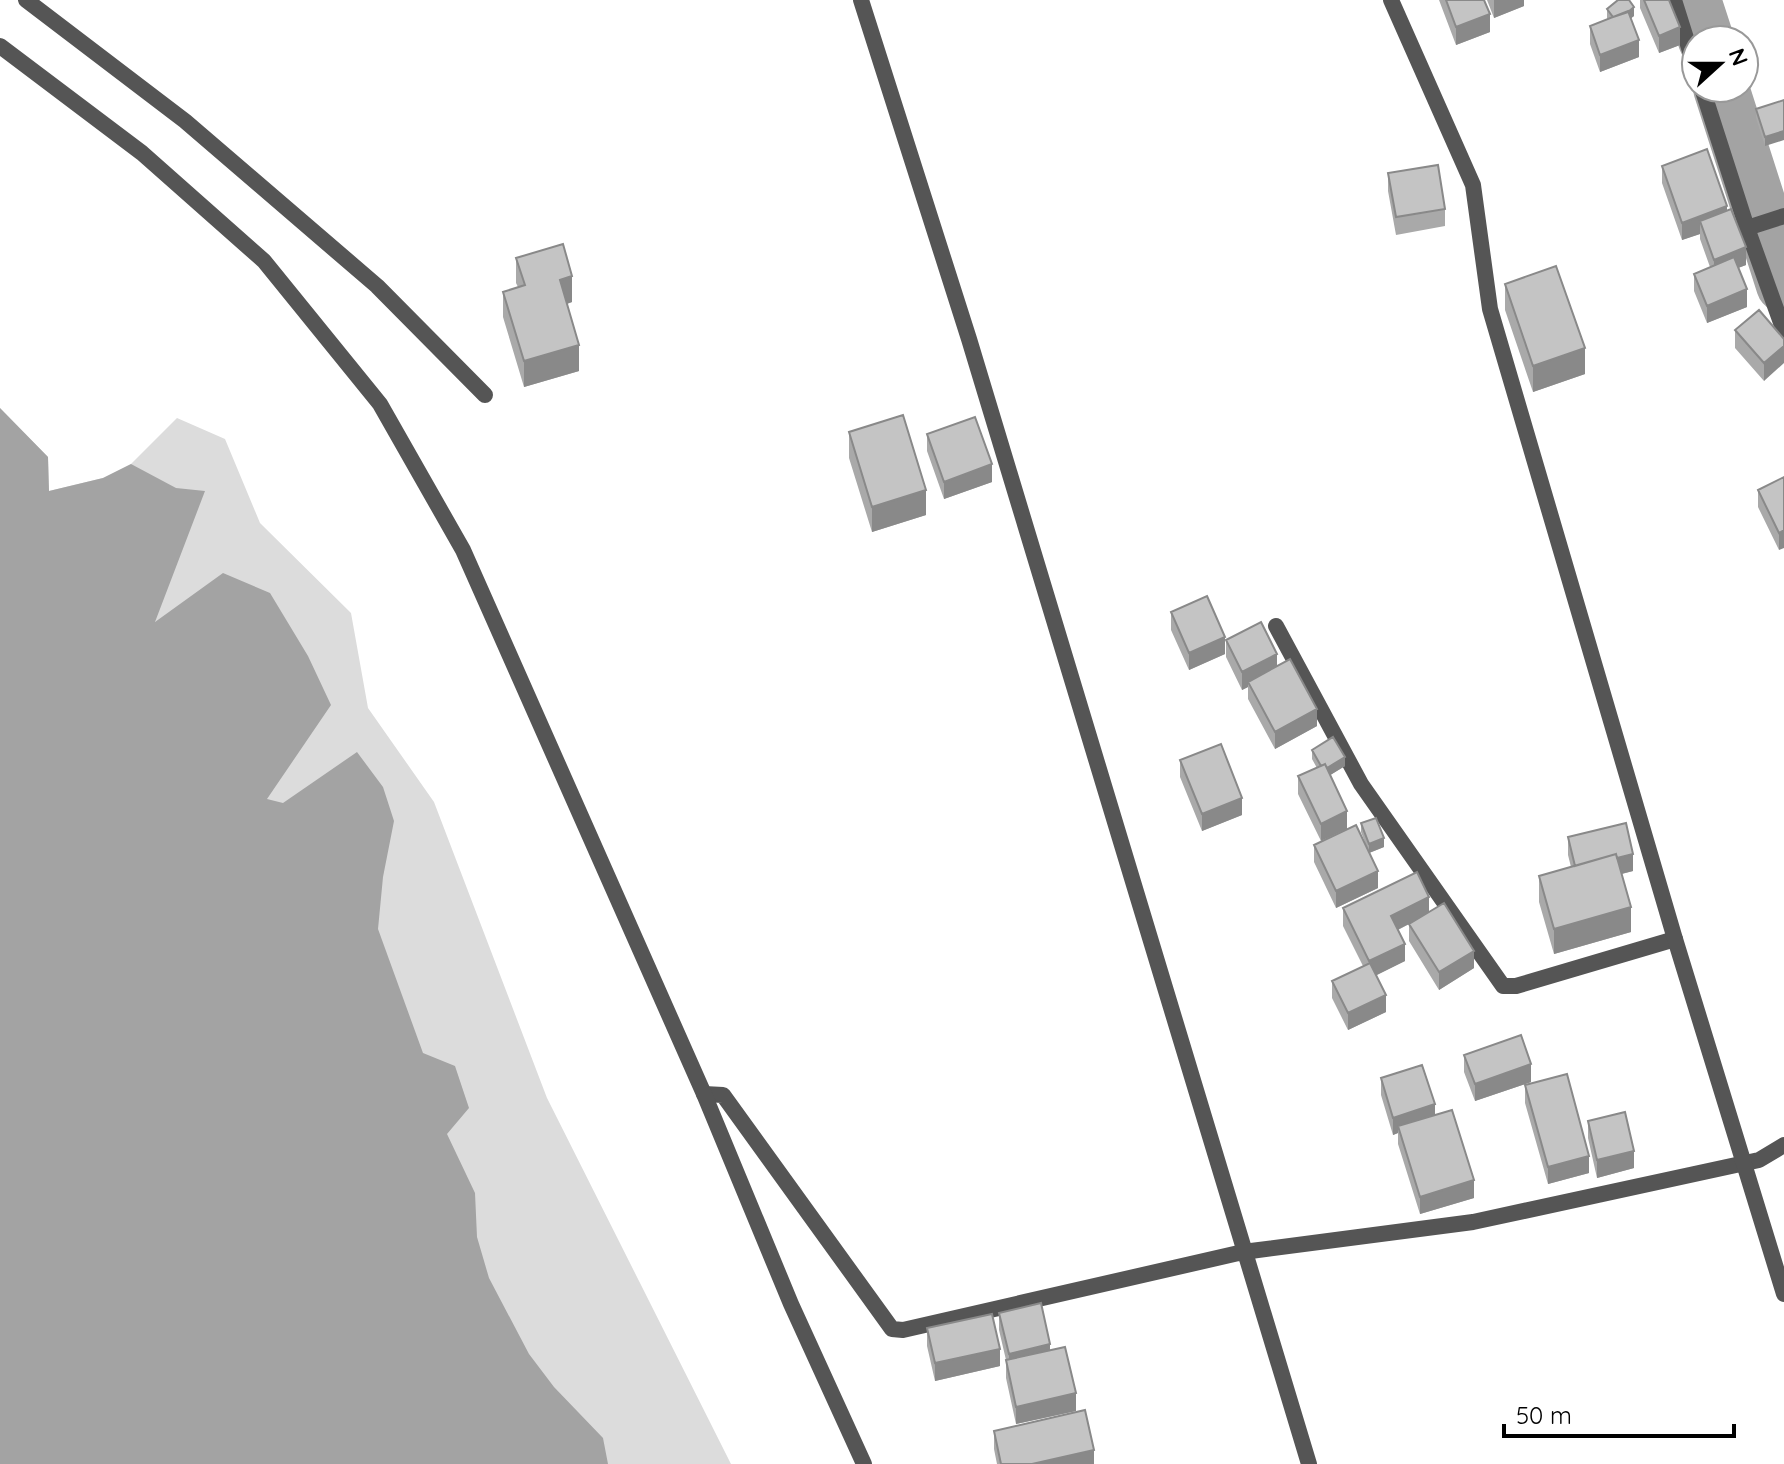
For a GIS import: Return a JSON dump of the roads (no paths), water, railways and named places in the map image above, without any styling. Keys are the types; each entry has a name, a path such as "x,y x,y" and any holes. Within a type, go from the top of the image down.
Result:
{"street":[{"path":"26,0 197,131 377,286 485,395"},
{"path":"861,0 969,339 1309,1464"},
{"path":"1391,0 1473,185 1490,309 1675,939 1745,1163 1777,1246 1784,1294"},
{"path":"1674,0 1682,24"},
{"path":"0,46 142,153 264,261 380,404 463,550 704,1094 791,1304 864,1464"},
{"path":"1707,104 1784,331"},
{"path":"1747,228 1784,216"},
{"path":"1276,626 1361,784 1503,986 1516,986 1675,939"},
{"path":"704,1094 723,1095 892,1329 919,1327 1243,1252 1473,1222 1759,1160 1784,1145"}],"waterway":[{"path":"1693,0 1701,24"},
{"path":"1726,104 1784,285"}]}
